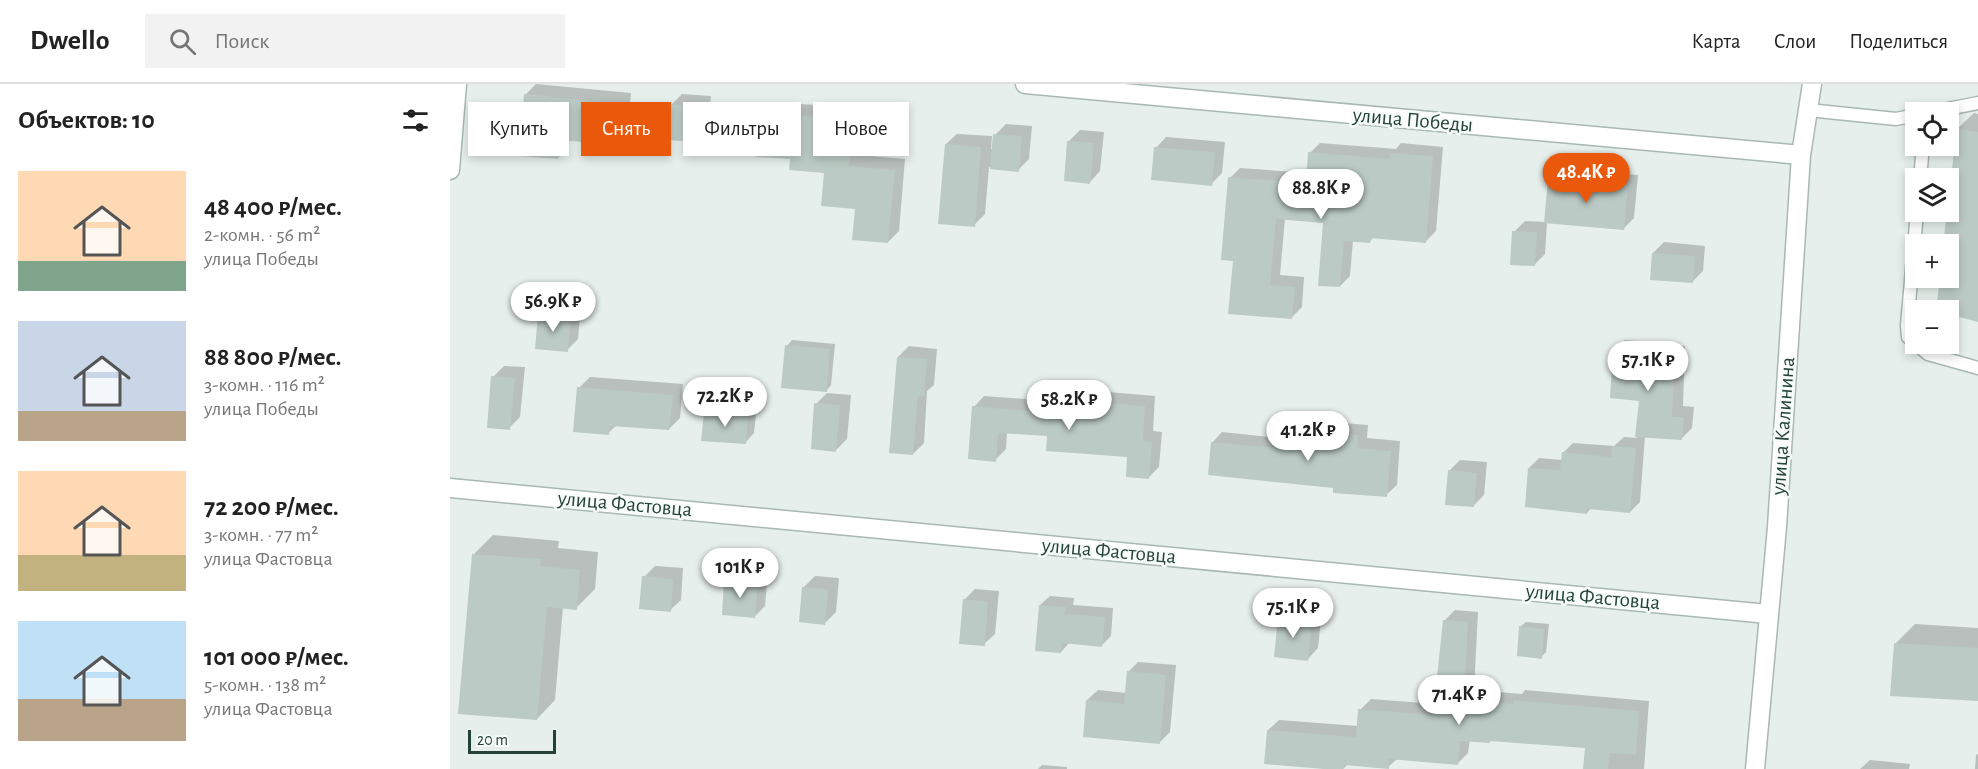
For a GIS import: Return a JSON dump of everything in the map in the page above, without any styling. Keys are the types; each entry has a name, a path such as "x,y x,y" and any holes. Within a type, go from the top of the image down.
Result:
{"street":[{"path":"450,170 456,84"},
{"name":"улица Победы","path":"1025,84 1801,155"},
{"name":"улица Калинина","path":"1755,769 1777,526 1801,155 1812,84"},
{"name":"улица Фастовца","path":"450,488 1768,614"}],"lane":[{"path":"1959,107 1978,103"},
{"path":"1808,110 1896,119 1905,118"},
{"path":"1916,222 1906,326 1908,338 1928,354 1978,368"}],"building":[{"path":"524,94 601,102 581,102 581,142 569,141 569,102 523,102"},
{"path":"671,104 683,105 683,141 671,140"},
{"path":"801,115 813,116 813,156 850,156 849,166 895,170 888,243 852,240 855,209 821,206 824,173 789,170 790,159 756,157 801,156"},
{"path":"1959,129 1978,132 1978,322 1959,317 1959,300 1937,300 1939,288 1959,288 1959,234 1944,234 1946,222 1959,222 1959,168 1952,168 1953,156 1959,156"},
{"path":"993,134 1022,136 1019,172 990,169"},
{"path":"1067,141 1094,143 1090,184 1064,181"},
{"path":"945,144 981,147 975,227 938,224"},
{"path":"1154,147 1215,152 1212,186 1151,180"},
{"path":"1308,152 1389,159 1390,153 1433,156 1426,243 1371,238 1370,243 1344,241 1340,287 1318,286 1323,223 1276,219 1270,285 1295,287 1292,319 1228,314 1233,261 1221,260 1228,177 1306,183"},
{"path":"519,156 558,156 558,159"},
{"path":"1548,179 1628,185 1624,230 1544,223"},
{"path":"1512,231 1537,232 1535,266 1510,265"},
{"path":"1652,253 1695,256 1693,283 1650,280"},
{"path":"538,314 571,317 568,352 535,349"},
{"path":"785,345 830,349 827,392 781,388"},
{"path":"1613,350 1675,356 1672,417 1684,417 1682,440 1635,437 1639,401 1610,398"},
{"path":"897,357 927,359 924,397 918,396 913,455 889,453"},
{"path":"491,376 515,378 510,430 487,428"},
{"path":"577,387 673,395 669,430 610,426 609,435 573,432"},
{"path":"1050,398 1145,406 1143,441 1152,442 1149,479 1126,477 1127,457 1046,451 1047,436 998,433 996,462 968,459 972,406 1049,413"},
{"path":"814,403 840,405 836,452 811,449"},
{"path":"704,412 748,414 746,444 701,441"},
{"path":"1290,422 1322,424 1321,432 1358,435 1357,448 1391,451 1387,497 1333,493 1333,488 1208,475 1211,442 1287,449"},
{"path":"1612,446 1636,448 1630,513 1588,509 1587,514 1525,507 1528,468 1560,470 1562,452 1611,457"},
{"path":"1448,470 1477,473 1474,507 1445,505"},
{"path":"472,554 541,559 540,566 580,570 577,610 547,607 537,720 458,714"},
{"path":"642,576 673,579 671,612 639,609"},
{"path":"724,580 758,582 755,618 722,615"},
{"path":"802,587 828,589 825,625 799,622"},
{"path":"963,599 988,602 985,646 959,644"},
{"path":"1039,605 1066,607 1065,614 1105,617 1102,647 1062,643 1061,653 1035,651"},
{"path":"1278,617 1312,620 1308,661 1274,657"},
{"path":"1443,620 1468,622 1464,700 1513,704 1513,700 1639,711 1636,755 1610,753 1608,769 1583,769 1585,748 1460,741 1458,765 1389,759 1389,769 1344,765 1343,769 1324,769 1264,764 1267,730 1356,737 1358,709 1433,715"},
{"path":"1519,626 1544,629 1542,659 1517,656"},
{"path":"1894,643 1978,648 1978,701 1890,696"},
{"path":"1127,671 1166,675 1160,744 1083,737 1086,700 1124,704"}]}
